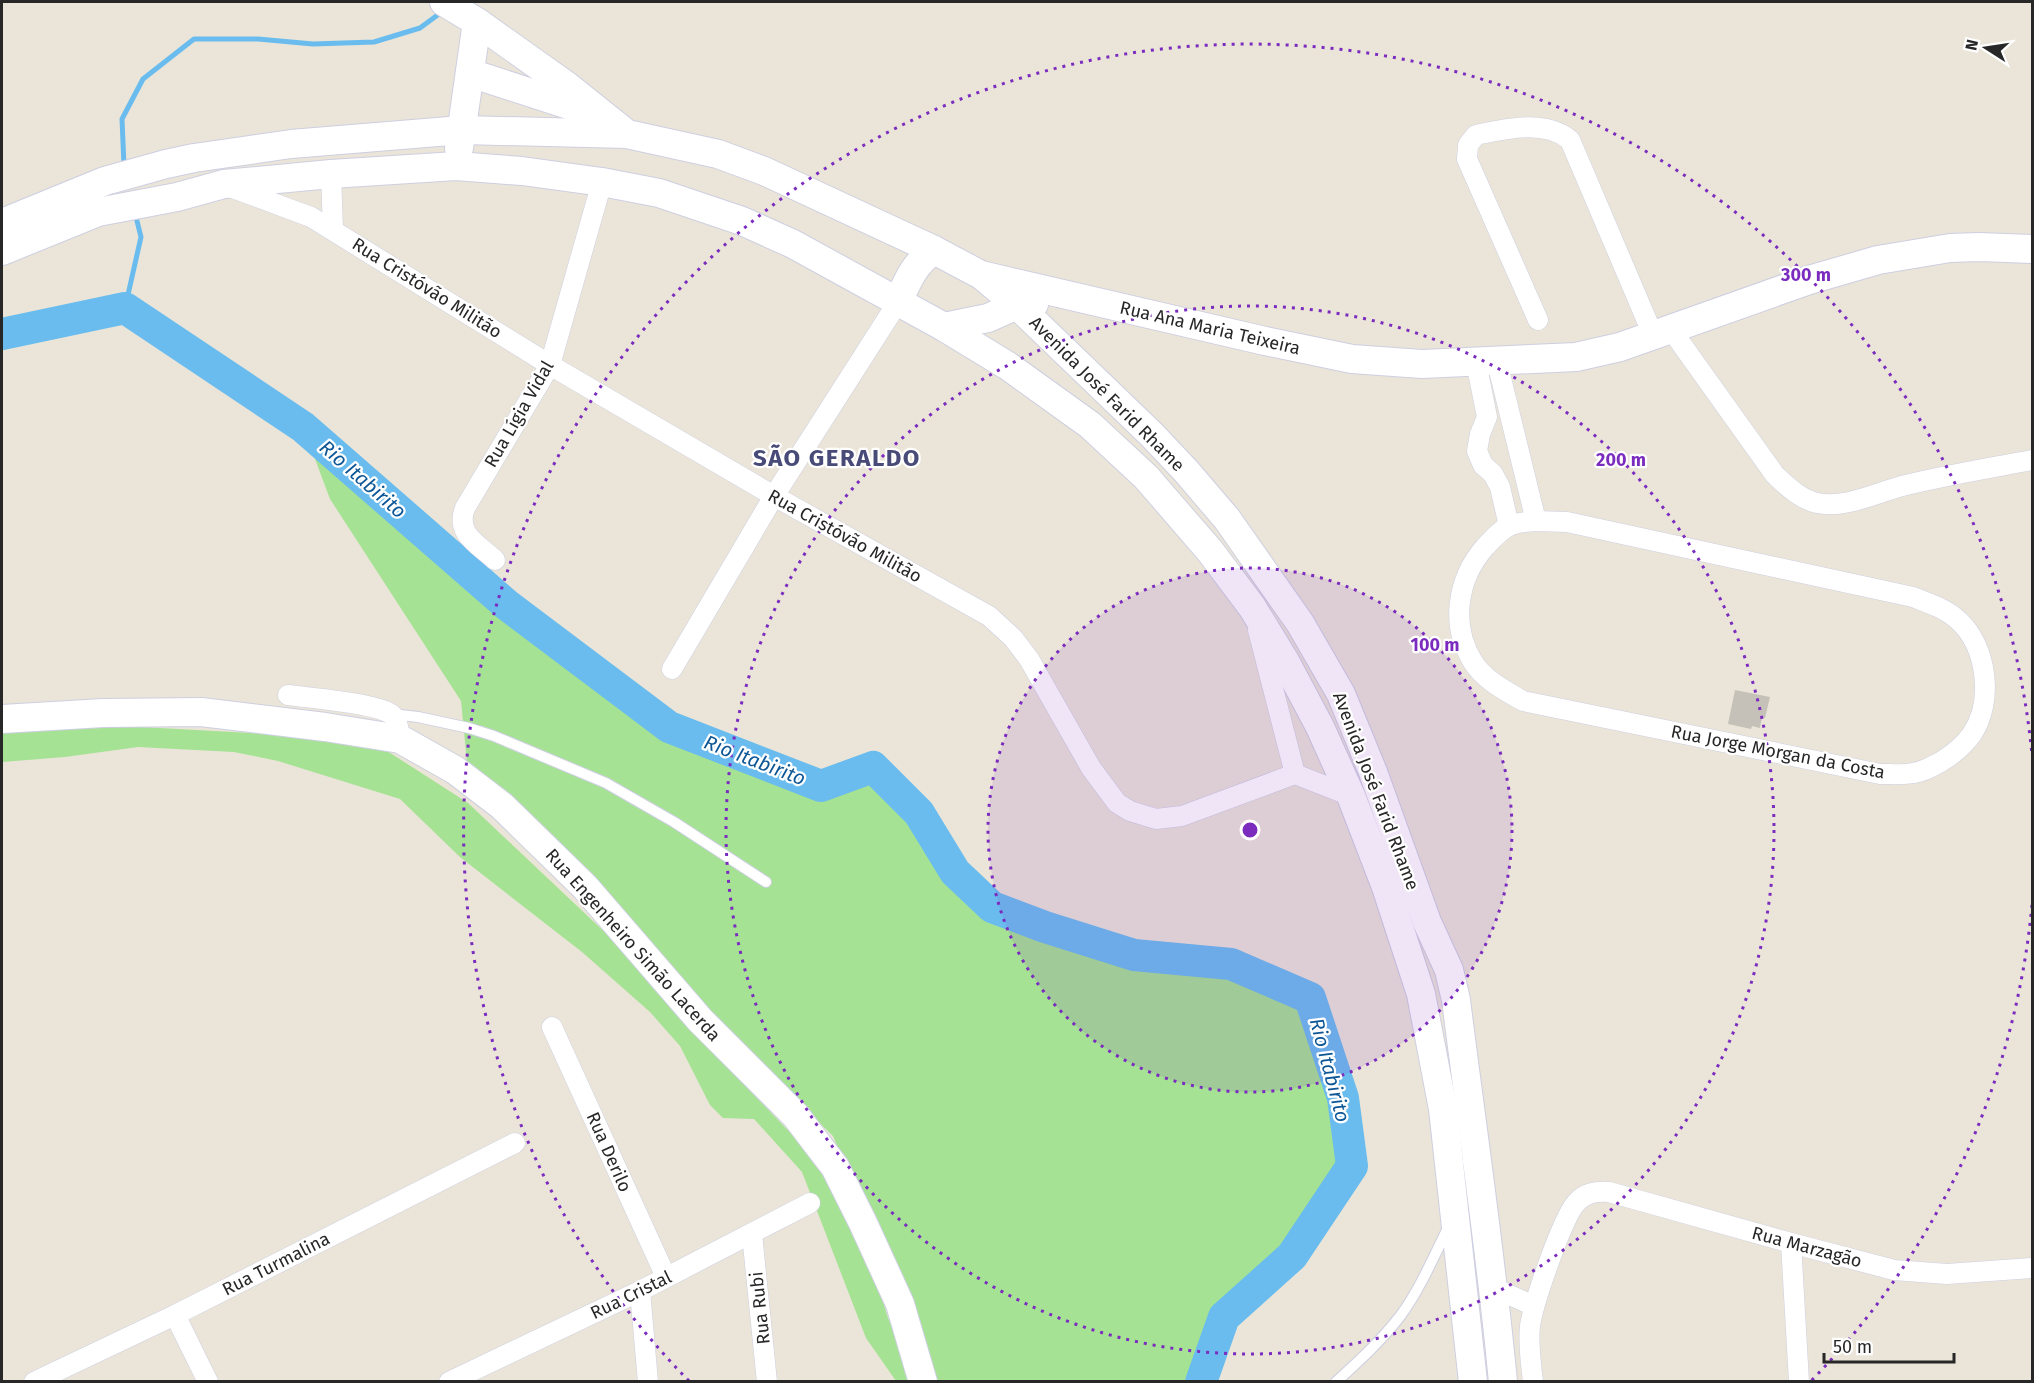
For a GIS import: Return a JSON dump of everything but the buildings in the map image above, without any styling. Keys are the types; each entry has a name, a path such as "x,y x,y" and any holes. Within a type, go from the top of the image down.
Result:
{"street":[{"name":"Rua Ana Maria Teixeira","path":"444,2 474,20 567,86 627,134 718,154 764,171 934,250 981,275 1253,339 1352,359 1422,364 1576,357 1602,353 1809,280 1878,260 1950,248 2032,249"},
{"path":"456,166 470,73 474,20"},
{"path":"470,73 603,116"},
{"path":"1538,320 1467,159 1468,145 1476,135 1516,127 1557,131 1570,140 1661,332 1775,475 1796,494 1807,500 1831,504 1846,503 1906,485 2032,460"},
{"path":"2,223 105,181 166,164 291,144 462,130 627,134"},
{"path":"2,251 98,212 177,197 224,184 456,166 522,171 602,182 659,193 742,221 793,244 944,327 1008,366 1090,425 1146,477 1210,551 1252,607 1285,661 1320,727 1351,796 1386,887 1421,994 1443,1109 1473,1382"},
{"path":"331,174 333,230"},
{"name":"Rua Lígia Vidal","path":"495,560 465,532 461,518 550,365 602,182"},
{"name":"Rua Cristóvão Militão","path":"224,184 286,206 333,230 550,365 1001,625 1029,659 1091,768 1108,793 1117,803 1130,811 1156,819 1182,816 1295,774"},
{"path":"672,669 774,496 898,302 915,267 921,259 934,250"},
{"name":"Avenida José Farid Rhame","path":"981,275 1017,305 1152,435 1227,519 1300,623 1341,694 1373,772 1427,922 1449,970 1456,1000 1483,1221 1494,1288 1503,1382"},
{"path":"944,327 988,318 1017,305 1084,299"},
{"path":"1486,362 1536,521"},
{"path":"1486,362 1486,417 1477,451 1483,465 1493,474 1500,487 1509,526"},
{"name":"Rua Jorge Morgan da Costa","path":"1536,521 1567,522 1912,597 1937,607 1957,619 1971,636 1981,655 1985,681 1982,709 1972,734 1953,754 1929,769 1907,775 1880,774 1523,701 1498,687 1474,664 1461,636 1458,608 1464,582 1475,559 1494,537 1509,526 1536,521"},
{"path":"1252,607 1295,774 1351,796"},
{"path":"288,695 352,703 396,727"},
{"name":"Rua Engenheiro Simão Lacerda","path":"2,719 103,713 201,712 325,727 396,727 456,770 502,806 585,887 700,1020 796,1116 835,1167 900,1304 923,1382"},
{"name":"Rua Derilo","path":"552,1028 666,1277"},
{"name":"Rua Turmalina","path":"34,1382 175,1315 515,1143"},
{"name":"Rua Marzagão","path":"1534,1306 1566,1220 1575,1204 1586,1194 1596,1191 1609,1192 1873,1265 1918,1273 1975,1273 2032,1268"},
{"name":"Rua Cristal","path":"449,1382 471,1376 640,1292 810,1203"},
{"name":"Rua Rubi","path":"752,1234 767,1382"},
{"path":"1791,1244 1799,1382"},
{"path":"1494,1288 1534,1306 1529,1344 1533,1382"},
{"path":"640,1292 648,1382"},
{"path":"175,1315 208,1382"}],"lane":[{"path":"396,727 418,717 494,736 606,783 674,822 766,882"},
{"path":"1336,1382 1370,1351 1401,1315 1455,1215"}],"green space":[{"path":"303,427 507,605 669,727 821,786 873,767 919,813 955,872 992,907 1045,927 1134,955 1231,964 1310,998 1343,1098 1352,1166 1292,1256 1225,1317 1201,1381 926,1381 900,1296 833,1136 703,1009 467,763 461,701 330,499"},
{"path":"2,724 141,727 271,734 381,747 468,803 630,956 731,1071 803,1146 861,1228 888,1318 920,1381 896,1381 866,1338 802,1172 754,1119 723,1118 710,1105 680,1046 650,1012 582,952 460,857 400,799 278,761 234,752 138,747 65,757 2,762"}],"waterway":[{"path":"124,166 122,119 143,79 194,39 258,39 313,44 374,42 420,28 443,11"},
{"path":"125,308 141,237 135,213"},
{"name":"Rio Itabirito","path":"2,334 125,308 303,427 507,605 669,727 821,786 873,767 919,813 955,872 992,907 1045,927 1134,955 1231,964 1310,998 1343,1098 1352,1166 1292,1256 1224,1317 1201,1382"}],"district":[{"name":"SÃO GERALDO","path":"837,458"}]}
